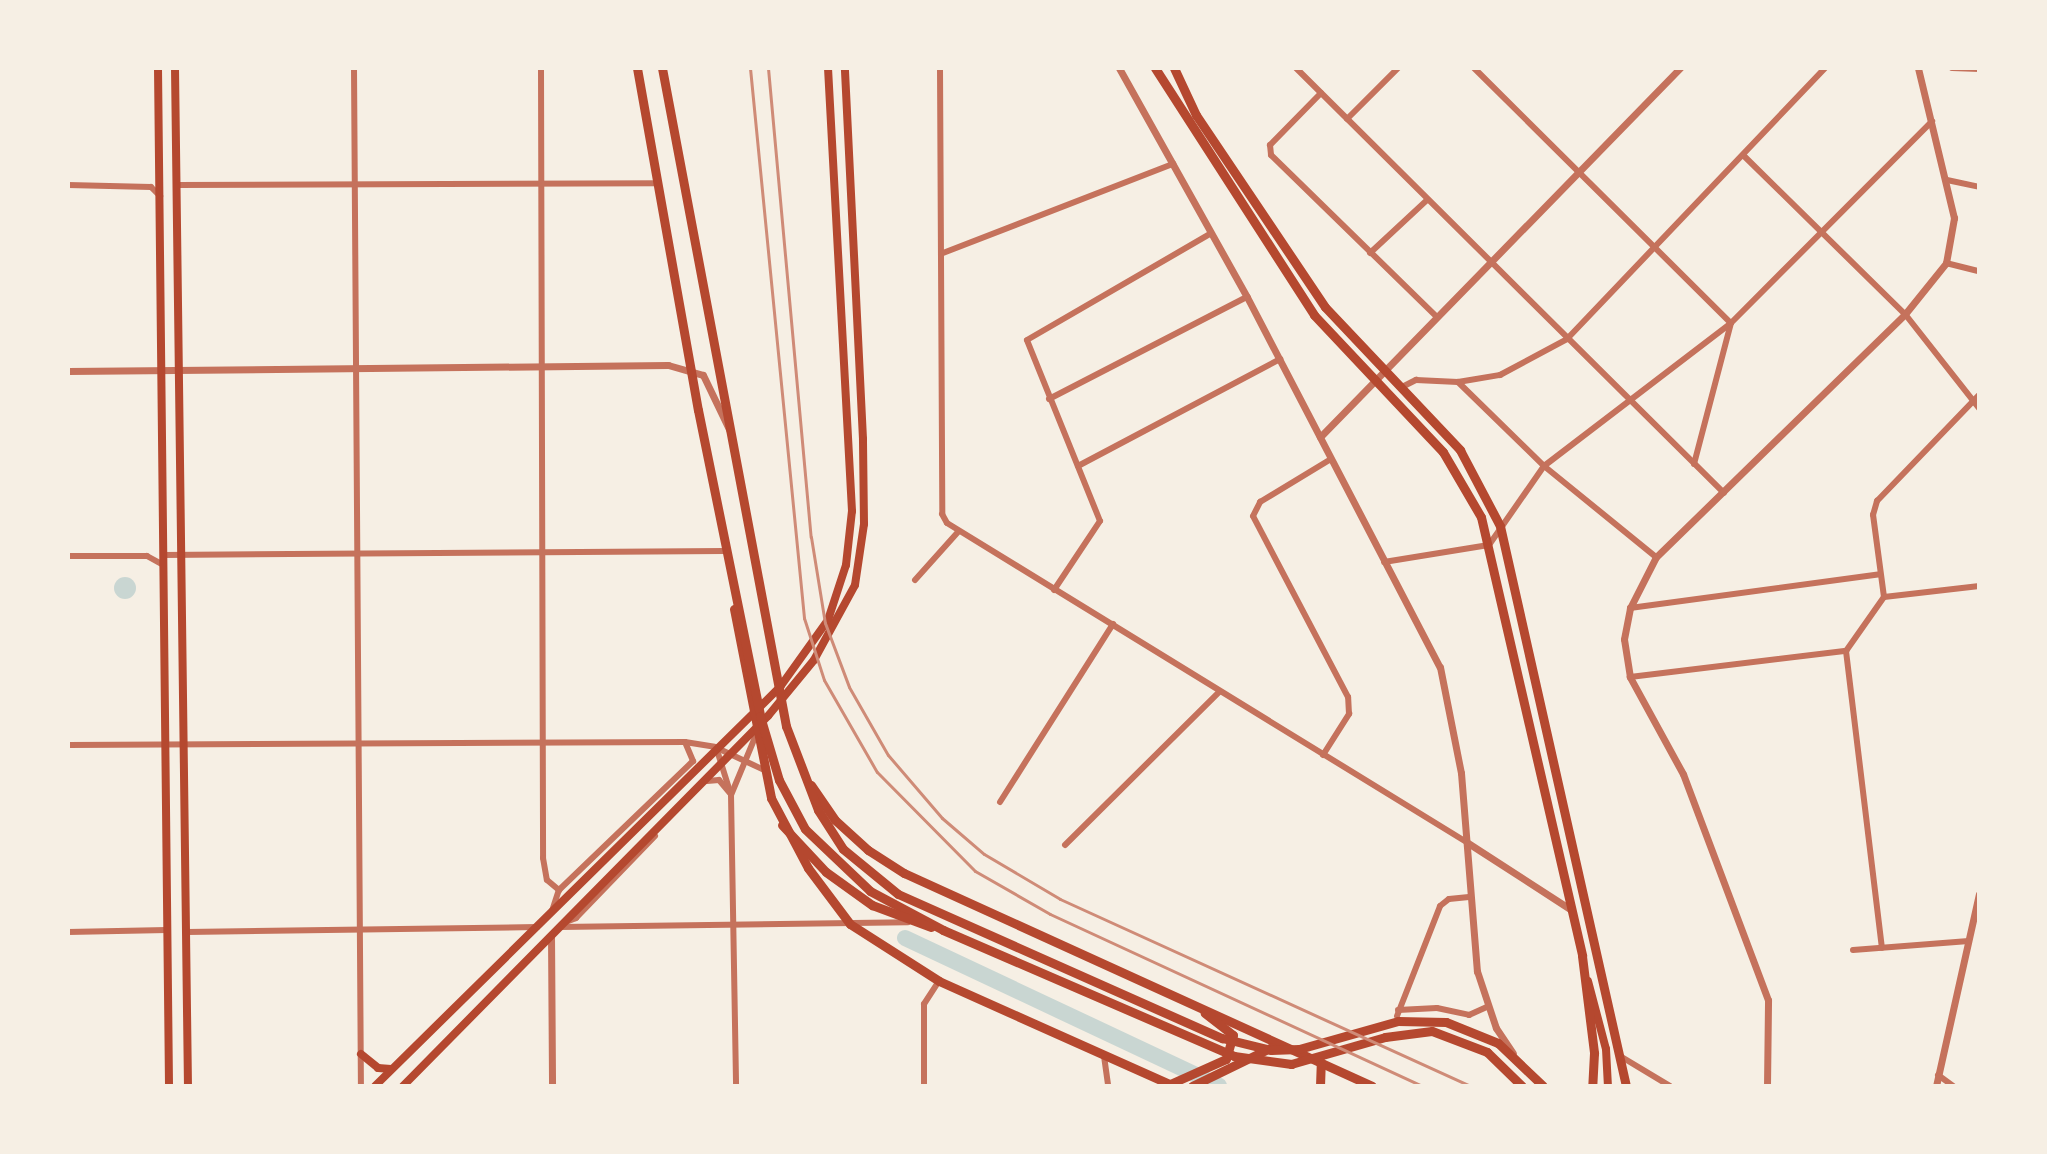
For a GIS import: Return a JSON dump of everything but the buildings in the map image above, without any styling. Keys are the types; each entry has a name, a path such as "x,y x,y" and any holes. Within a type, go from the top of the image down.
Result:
{"main road":[{"path":"158,68 169,1086"},
{"path":"175,68 188,1086"},
{"path":"637,68 756,735 782,825 850,924 939,981 1104,1056 1174,1083 1279,1044"},
{"path":"662,68 786,726 800,769 843,849 898,894 1222,1038 1271,1050 1299,1049 1408,1020 1446,1022 1480,1032 1520,1063 1543,1086"},
{"path":"375,1086 780,687 833,621 846,565 852,511 828,68"},
{"path":"403,1086 768,716 855,585 864,524 845,68"},
{"path":"1155,68 1314,315 1443,452 1469,492 1489,545 1570,909 1598,1018 1608,1086"},
{"path":"1174,68 1196,115 1306,279 1384,370 1460,450 1500,526 1626,1086"},
{"path":"698,410 760,716 789,805 821,848 858,882 943,930 1215,1049 1276,1065 1325,1057 1407,1032 1432,1031 1476,1045 1522,1086"},
{"path":"800,769 835,820 868,850 904,873 1183,997 1372,1086"},
{"path":"782,825 826,872 872,905 908,922 943,930"},
{"path":"1582,956 1594,1053 1592,1086"},
{"path":"1183,997 1233,1035 1226,1059 1201,1082"},
{"path":"361,1054 378,1068 391,1069"},
{"path":"1320,1086 1321,1062"}],"street":[{"path":"354,68 361,1086"},
{"path":"541,68 543,858 547,880 559,890"},
{"path":"940,68 942,514 958,532 1113,624 1570,909"},
{"path":"1119,68 1280,359 1447,686 1468,843 1469,897 1477,971 1487,1007 1520,1063"},
{"path":"1296,68 1724,493"},
{"path":"1347,119 1398,68"},
{"path":"1474,68 1731,323"},
{"path":"1320,437 1582,173 1680,68"},
{"path":"1402,387 1416,380 1458,382 1524,366 1567,339 1825,68"},
{"path":"1767,1086 1768,1000 1683,774 1630,677 1624,639 1630,608 1656,557 1905,314 1946,263 1954,218 1918,68"},
{"path":"1952,68 1979,69"},
{"path":"1321,93 1270,145 1270,153 1437,317"},
{"path":"1384,562 1489,545 1544,466 1731,323 1932,121"},
{"path":"1743,155 1905,314 1977,405"},
{"path":"943,253 1173,164"},
{"path":"1947,180 1979,187"},
{"path":"177,185 659,183"},
{"path":"68,185 151,187 160,196"},
{"path":"1370,253 1427,200"},
{"path":"1054,590 1100,521 1028,349 1029,336 1210,234"},
{"path":"1946,263 1979,271"},
{"path":"1049,399 1247,297"},
{"path":"1694,464 1731,323"},
{"path":"1078,466 1280,359"},
{"path":"68,371 357,372 542,367 692,369 710,384 722,424 730,431"},
{"path":"1458,382 1544,466 1656,557"},
{"path":"1882,948 1846,651 1884,597 1873,515 1877,501 1977,405 1979,395"},
{"path":"1323,755 1349,714 1348,697 1253,516 1260,502 1331,459"},
{"path":"915,580 958,532"},
{"path":"147,556 163,545"},
{"path":"68,556 147,556 163,560 183,555 724,551"},
{"path":"1630,608 1880,574"},
{"path":"1884,597 1979,586"},
{"path":"1000,802 1113,624"},
{"path":"1630,677 1846,651"},
{"path":"1065,845 1219,692"},
{"path":"731,795 756,735"},
{"path":"68,745 545,739 685,742 715,747 764,770"},
{"path":"685,742 693,761 706,769 707,781"},
{"path":"715,747 731,795 736,1086"},
{"path":"552,912 559,890 693,761"},
{"path":"563,924 576,918 707,781 719,780 731,795"},
{"path":"1936,1086 1979,894"},
{"path":"1469,897 1449,899 1440,906 1398,1013 1437,1008 1469,1015 1487,1007"},
{"path":"563,924 908,922"},
{"path":"187,932 537,927"},
{"path":"68,932 167,930"},
{"path":"551,935 552,1086"},
{"path":"1853,950 1969,941"},
{"path":"924,1086 924,1004 939,981"},
{"path":"1104,1056 1108,1086"},
{"path":"1620,1056 1670,1086"},
{"path":"1938,1075 1953,1086"}],"shaded area":[{"path":"121,577 129,577 136,588 129,599 121,599 114,592 114,584"}],"waterway":[{"path":"905,938 1219,1086"}],"railway":[{"path":"750,68 804,618 824,680 877,772 975,871 1050,914 1423,1086"},
{"path":"768,68 811,537 825,623 849,687 888,755 942,818 984,854 1060,899 1471,1086"}]}
